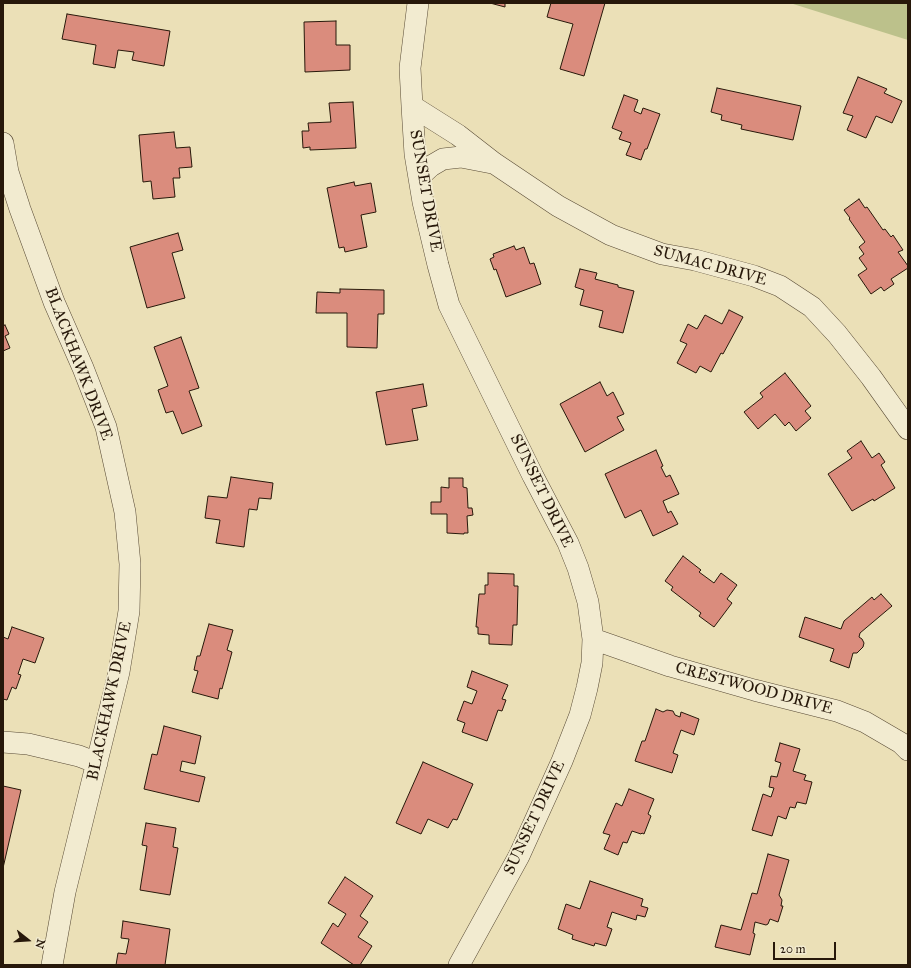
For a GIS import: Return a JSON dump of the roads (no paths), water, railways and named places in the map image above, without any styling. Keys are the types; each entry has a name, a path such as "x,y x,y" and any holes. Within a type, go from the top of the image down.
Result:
{"street":[{"name":"SUNSET DRIVE","path":"418,3 410,68 415,154 423,202 434,251 449,305 533,476 568,542 578,568 588,602 593,639 592,663 587,688 580,715 562,761 520,856 459,965"},
{"name":"SUMAC DRIVE","path":"412,106 458,135 494,163 558,206 611,236 662,254 754,276 780,286 812,307 837,334 871,377 908,429"},
{"name":"BLACKHAWK DRIVE","path":"3,143 8,172 22,216 54,302 83,368 106,427 125,512 130,564 129,611 120,672 65,892 52,965"},
{"name":"SUMAC DRIVE","path":"419,177 443,159 461,157 494,163"},
{"name":"CRESTWOOD DRIVE","path":"593,639 691,673 838,711 865,722 900,743 908,750"},
{"path":"3,742 28,744 79,756 97,763"}]}
